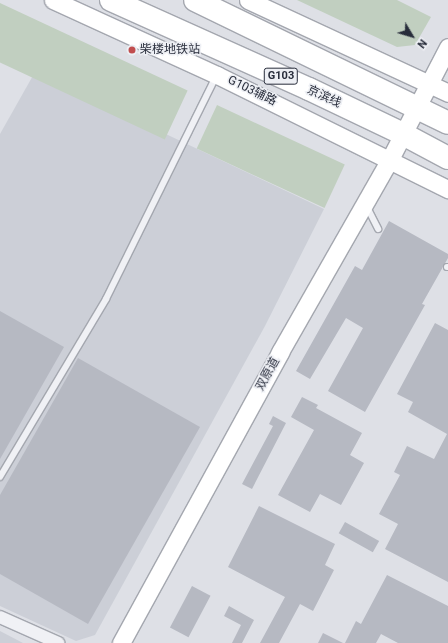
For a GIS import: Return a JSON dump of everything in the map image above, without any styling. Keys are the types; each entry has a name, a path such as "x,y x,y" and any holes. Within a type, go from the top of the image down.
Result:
{"highway":[{"name":"京滨线","path":"111,0 218,47 403,134 448,158"},
{"name":"G103","path":"195,0 417,106 448,123"}],"main road":[{"name":"G103辅路","path":"53,0 217,74 448,189"},
{"path":"248,0 448,93"},
{"name":"双原道","path":"121,643 280,352 390,159 428,83 448,47"}],"street":[{"path":"0,617 58,643"}],"lane":[{"path":"0,477 106,299 217,74"},
{"path":"365,203 378,229"}],"shaded area":[{"path":"35,72 324,209 265,326 95,635 76,641 0,606 0,134"},
{"path":"0,631 23,643 0,643"}],"green space":[{"path":"297,0 397,0 431,17 415,45 397,47"},
{"path":"0,3 188,90 165,139 0,63"},
{"path":"217,105 345,165 325,208 197,149"}],"building":[{"path":"389,221 448,254 448,258 422,304 425,305 365,412 328,391 363,328 346,318 310,379 296,371 355,266 362,270"},
{"path":"0,311 64,347 0,459"},
{"path":"435,323 448,330 448,582 385,549 398,524 379,514 400,475 394,472 407,446 434,459 447,434 408,412 413,402 397,394"},
{"path":"78,358 200,427 88,624 0,574 0,495"},
{"path":"302,397 318,405 316,408 362,433 350,455 364,463 341,505 320,494 310,512 278,495 314,430 291,417"},
{"path":"273,416 286,423 252,489 242,484 273,426 269,424"},
{"path":"259,506 335,544 325,565 334,570 313,611 300,604 279,643 260,643 285,597 228,567"},
{"path":"345,522 379,541 373,552 339,533"},
{"path":"387,575 448,606 448,643 398,643 381,634 376,643 345,643 356,621 361,624"},
{"path":"192,586 211,596 188,637 170,627"},
{"path":"229,606 254,620 242,643 232,643 241,625 224,616"},
{"path":"323,633 343,643 318,643"}],"place":[{"name":"柴楼地铁站","path":"132,50"}]}
